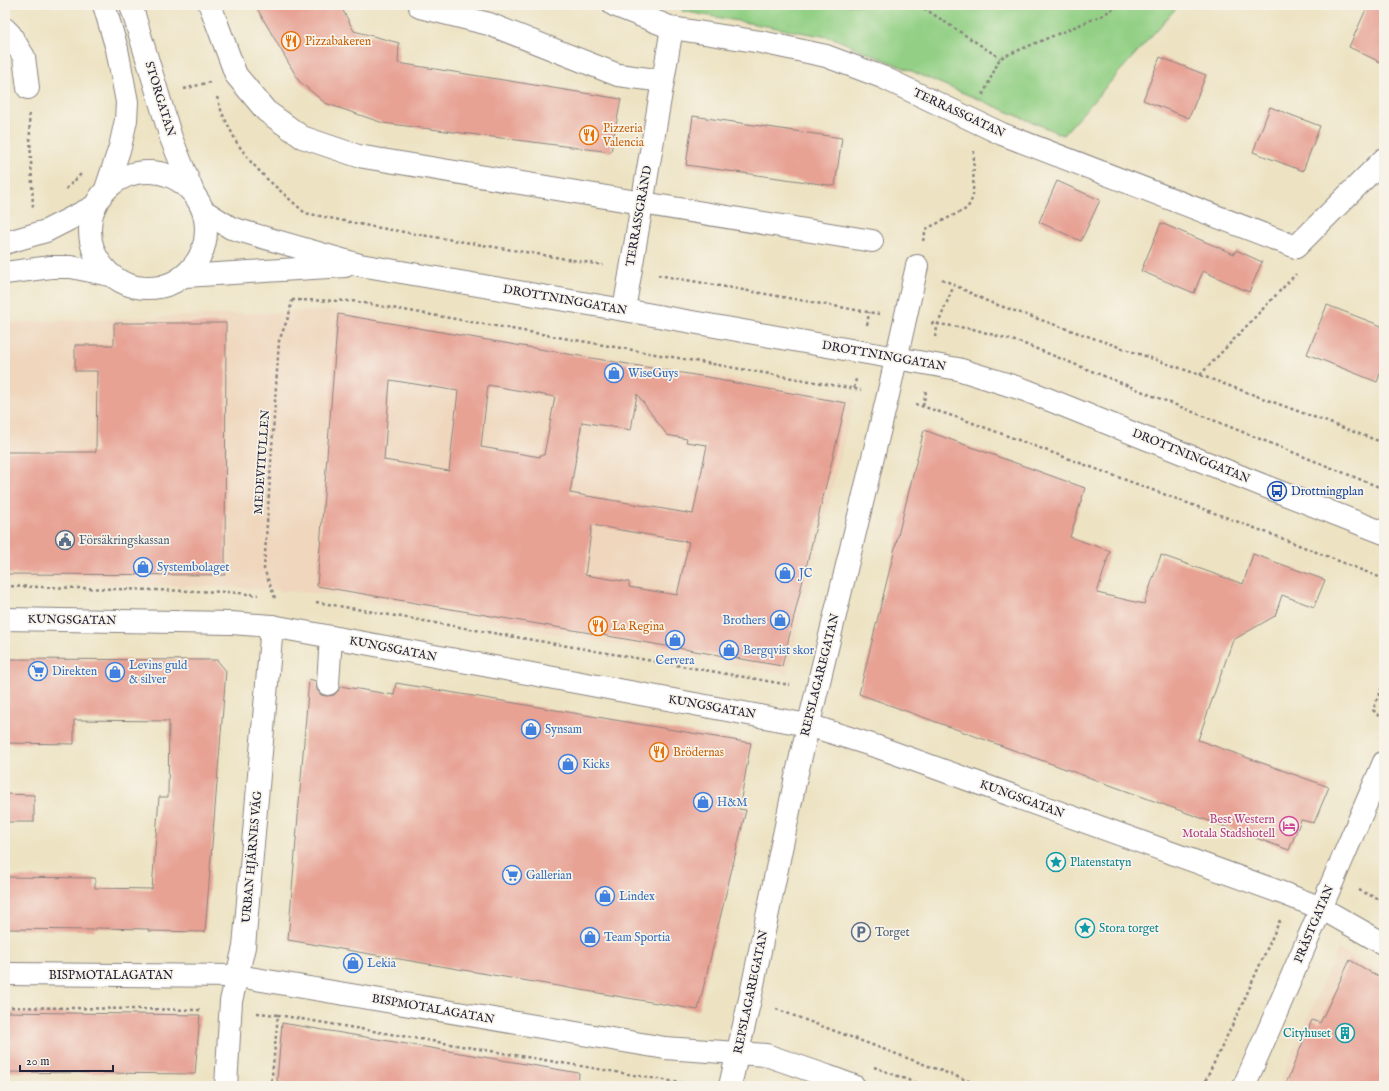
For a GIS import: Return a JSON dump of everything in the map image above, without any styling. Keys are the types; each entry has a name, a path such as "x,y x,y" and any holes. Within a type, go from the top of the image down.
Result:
{"street":[{"path":"5,243 46,231 100,198 119,179 134,173 150,171 166,174 181,181 193,192 204,211 207,225 206,240 202,253 195,265 185,276 171,284 155,288 139,288 123,283 110,275 98,260 91,243 90,224 100,198 120,146 126,120 127,102 117,50 104,5"},
{"name":"STORGATAN","path":"131,5 172,138 193,192"},
{"path":"210,5 236,75 266,111 302,137 358,156 872,240"},
{"path":"421,5 420,7 489,24 618,75 663,82"},
{"name":"TERRASSGATAN","path":"614,5 672,28 762,42 826,56 882,77 1002,134 1056,156 1296,247"},
{"name":"TERRASSGRÄND","path":"624,310 672,28"},
{"path":"5,29 10,34 24,57 28,88"},
{"path":"1296,247 1384,160"},
{"name":"DROTTNINGGATAN","path":"204,211 231,228 360,265 958,369 1025,390 1277,491 1384,532"},
{"name":"DROTTNINGGATAN","path":"185,276 360,265"},
{"name":"REPSLAGAREGATAN","path":"730,1086 808,725 897,358 917,266"},
{"path":"5,273 51,267 71,267 110,275"},
{"name":"KUNGSGATAN","path":"5,619 231,623 272,626 808,725 878,747 1291,896 1321,908 1384,944"},
{"name":"URBAN HJÄRNES VÄG","path":"226,1086 231,1001 244,947 272,626"},
{"path":"328,684 331,637"},
{"name":"PRÄSTGATAN","path":"1244,1086 1384,762"},
{"name":"BISPMOTALAGATAN","path":"5,974 238,976 665,1048 766,1055 854,1086"}],"path":[{"path":"919,5 1000,58"},
{"path":"982,97 1000,58 1103,15 1119,5"},
{"path":"182,90 212,81"},
{"path":"28,88 33,211 40,207"},
{"path":"926,229 966,208 970,204 973,196 974,121"},
{"path":"65,189 85,168"},
{"path":"1200,375 1300,270 1296,247"},
{"path":"917,266 989,302 1200,375 1384,443"},
{"name":"MEDEVITULLEN","path":"272,626 275,597 264,569 279,341 290,315 292,300 352,301 888,395"},
{"path":"905,318 973,329 1022,343 1384,489"},
{"path":"888,395 962,419 1276,536 1384,579"},
{"path":"5,586 229,592 259,596"},
{"path":"267,596 275,597"},
{"path":"316,602 817,690"},
{"path":"1384,682 1373,710 1384,720"},
{"path":"1203,1086 1240,1009 1291,896"},
{"path":"750,999 982,1086"},
{"path":"5,1007 231,1010 278,1015 698,1086"},
{"path":"271,1086 278,1015"}],"shaded area":[{"path":"338,310 854,399 787,674 326,594 225,587 5,581 5,323"},
{"name":"Cityhuset","path":"1338,949 1384,975 1384,1086 1278,1086"}],"green space":[{"path":"685,5 1179,5 1063,135 833,38 682,11"}],"building":[{"path":"255,5 340,5 354,31 399,43 398,63 621,99 611,152 383,123 325,103 299,81"},
{"path":"1368,5 1384,5 1384,64 1349,47"},
{"path":"1160,57 1206,75 1189,118 1143,100"},
{"path":"1270,107 1320,126 1303,171 1253,152"},
{"path":"693,116 842,138 835,186 686,165"},
{"path":"1057,181 1100,200 1081,241 1039,222"},
{"path":"1161,223 1234,254 1236,250 1262,262 1249,292 1203,271 1194,293 1141,271"},
{"path":"1327,305 1384,327 1384,364 1377,382 1307,354"},
{"path":"338,314 719,379 846,403 782,666 317,586","holes":["390,380 458,391 449,471 384,460","488,385 555,397 544,455 540,455 540,457 481,447","637,394 667,435 687,439 686,442 707,445 693,514 570,493 582,422 631,430","592,525 689,542 677,595 629,587 629,582 585,575"]},
{"path":"114,323 226,323 225,575 5,574 5,452 96,452 97,371 75,371 75,345 114,345"},
{"path":"924,430 1085,488 1070,537 1110,551 1097,593 1144,604 1161,555 1243,584 1253,554 1325,580 1314,607 1282,595 1275,616 1233,640 1198,740 1329,787 1314,823 1301,820 1289,850 859,694"},
{"path":"5,659 217,660 226,671 205,932 95,928 95,930 5,929 5,877 95,878 95,888 152,889 159,797 168,797 169,721 74,720 74,744 5,743"},
{"name":"Gallerian","path":"309,679 316,681 317,690 321,695 327,696 334,695 340,686 394,695 396,683 751,743 739,809 746,810 698,1010 288,940"},
{"path":"5,794 34,795 34,822 5,822"},
{"name":"Cityhuset","path":"1350,960 1384,980 1384,1086 1285,1086 1312,1020 1320,1023"},
{"path":"5,1012 200,1015 195,1074 5,1072"},
{"path":"282,1023 579,1073 578,1086 282,1086 283,1083 277,1081"}],"place":[{"name":"Pizzabakeren","path":"291,41"},
{"name":"Pizzeria Valencia","path":"589,135"},
{"name":"WiseGuys","path":"614,373"},
{"name":"Drottningplan","path":"1277,491"},
{"name":"Försäkringskassan","path":"65,540"},
{"name":"Systembolaget","path":"143,567"},
{"name":"JC","path":"785,573"},
{"name":"Brothers","path":"780,620"},
{"name":"La Regina","path":"598,626"},
{"name":"Cervera","path":"675,640"},
{"name":"Bergqvist skor","path":"729,650"},
{"name":"Direkten","path":"38,671"},
{"name":"Levins guld & silver","path":"115,672"},
{"name":"Synsam","path":"531,729"},
{"name":"Brödernas","path":"659,752"},
{"name":"Kicks","path":"568,764"},
{"name":"H&M","path":"703,802"},
{"name":"Best Western Motala Stadshotell","path":"1289,826"},
{"name":"Platenstatyn","path":"1056,862"},
{"name":"Gallerian","path":"512,875"},
{"name":"Lindex","path":"605,896"},
{"name":"Stora torget","path":"1085,928"},
{"name":"Torget","path":"861,932"},
{"name":"Team Sportia","path":"590,937"},
{"name":"Lekia","path":"353,963"},
{"name":"Cityhuset","path":"1345,1033"}]}
